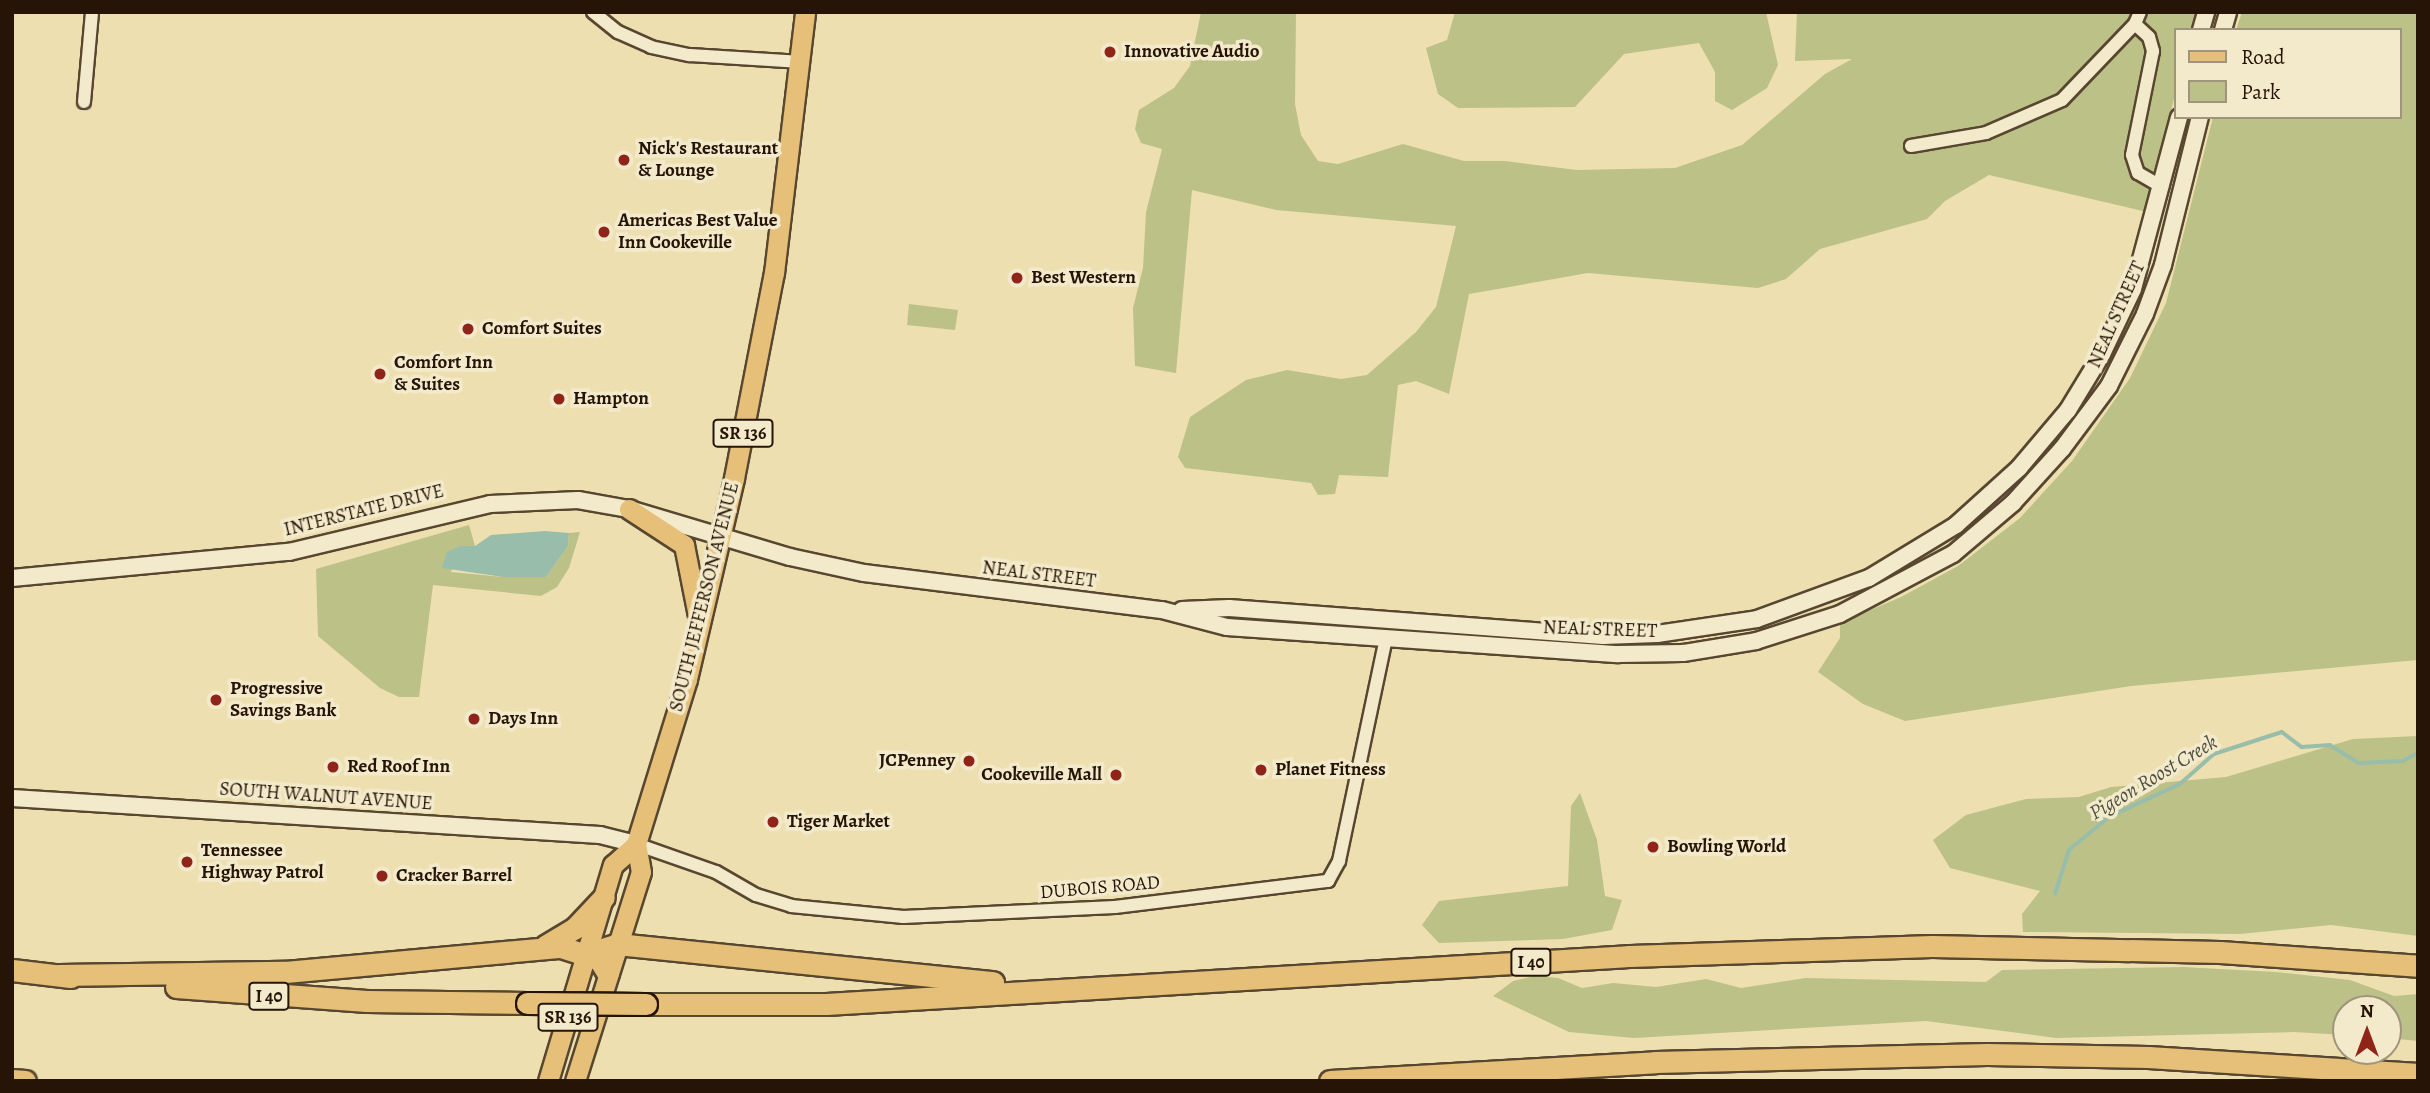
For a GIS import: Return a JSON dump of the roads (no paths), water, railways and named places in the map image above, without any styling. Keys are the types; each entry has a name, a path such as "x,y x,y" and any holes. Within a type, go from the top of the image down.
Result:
{"highway":[{"path":"534,952 575,928 604,897"},
{"path":"587,954 617,944 955,980 1090,987"},
{"name":"I 40","path":"12,970 256,995 527,1003 825,1004 1630,956 1932,946 2220,952 2418,966"},
{"path":"60,975 285,972 567,948 599,959 608,974"},
{"path":"1330,1081 1681,1061 1987,1054 2148,1057 2418,1074"},
{"path":"12,1080 24,1081"}],"main road":[{"name":"SOUTH JEFFERSON AVENUE","path":"575,1081 641,872 636,844 700,624 721,537 774,276 802,62 805,12"},
{"name":"NEAL STREET","path":"1162,610 1229,608 1604,636 1702,629 1805,604 1869,578 1956,525 2038,448 2083,387 2133,289 2179,119"},
{"name":"NEAL STREET","path":"721,537 864,573 1162,610 1227,627 1618,654 1720,648 1756,641 1840,614 1952,554 2013,503 2062,449 2109,386 2146,314 2163,265 2200,119"},
{"name":"INTERSTATE DRIVE","path":"12,578 289,552 500,503 578,500 629,509 721,537"},
{"path":"629,509 684,545 700,624"},
{"name":"SOUTH WALNUT AVENUE","path":"12,798 600,835 636,844"},
{"name":"SOUTH JEFFERSON AVENUE","path":"548,1081 613,865 636,844"}],"street":[{"path":"84,102 92,12"},
{"path":"593,12 618,32 651,47 690,55 802,62"},
{"path":"1911,146 1986,133 2062,100 2138,18 2154,51 2132,155 2138,173 2162,187"},
{"name":"DUBOIS ROAD","path":"636,844 716,872 756,895 791,906 903,917 1115,907 1328,881 1339,862 1387,638"}],"waterway":[{"name":"Pigeon Roost Creek","path":"2055,894 2069,850 2109,817 2180,784 2214,754 2282,732 2302,747 2330,745 2359,763 2403,761 2418,753"}],"place":[{"name":"Innovative Audio","path":"1110,52"},
{"name":"Nick's Restaurant & Lounge","path":"624,160"},
{"name":"Americas Best Value Inn Cookeville","path":"604,232"},
{"name":"Best Western","path":"1017,278"},
{"name":"Comfort Suites","path":"468,329"},
{"name":"Comfort Inn & Suites","path":"380,374"},
{"name":"Hampton","path":"559,399"},
{"name":"Progressive Savings Bank","path":"216,700"},
{"name":"Days Inn","path":"474,719"},
{"name":"JCPenney","path":"969,761"},
{"name":"Red Roof Inn","path":"333,767"},
{"name":"Planet Fitness","path":"1261,770"},
{"name":"Cookeville Mall","path":"1116,775"},
{"name":"Tiger Market","path":"773,822"},
{"name":"Bowling World","path":"1653,847"},
{"name":"Tennessee Highway Patrol","path":"187,862"},
{"name":"Cracker Barrel","path":"382,876"}]}
